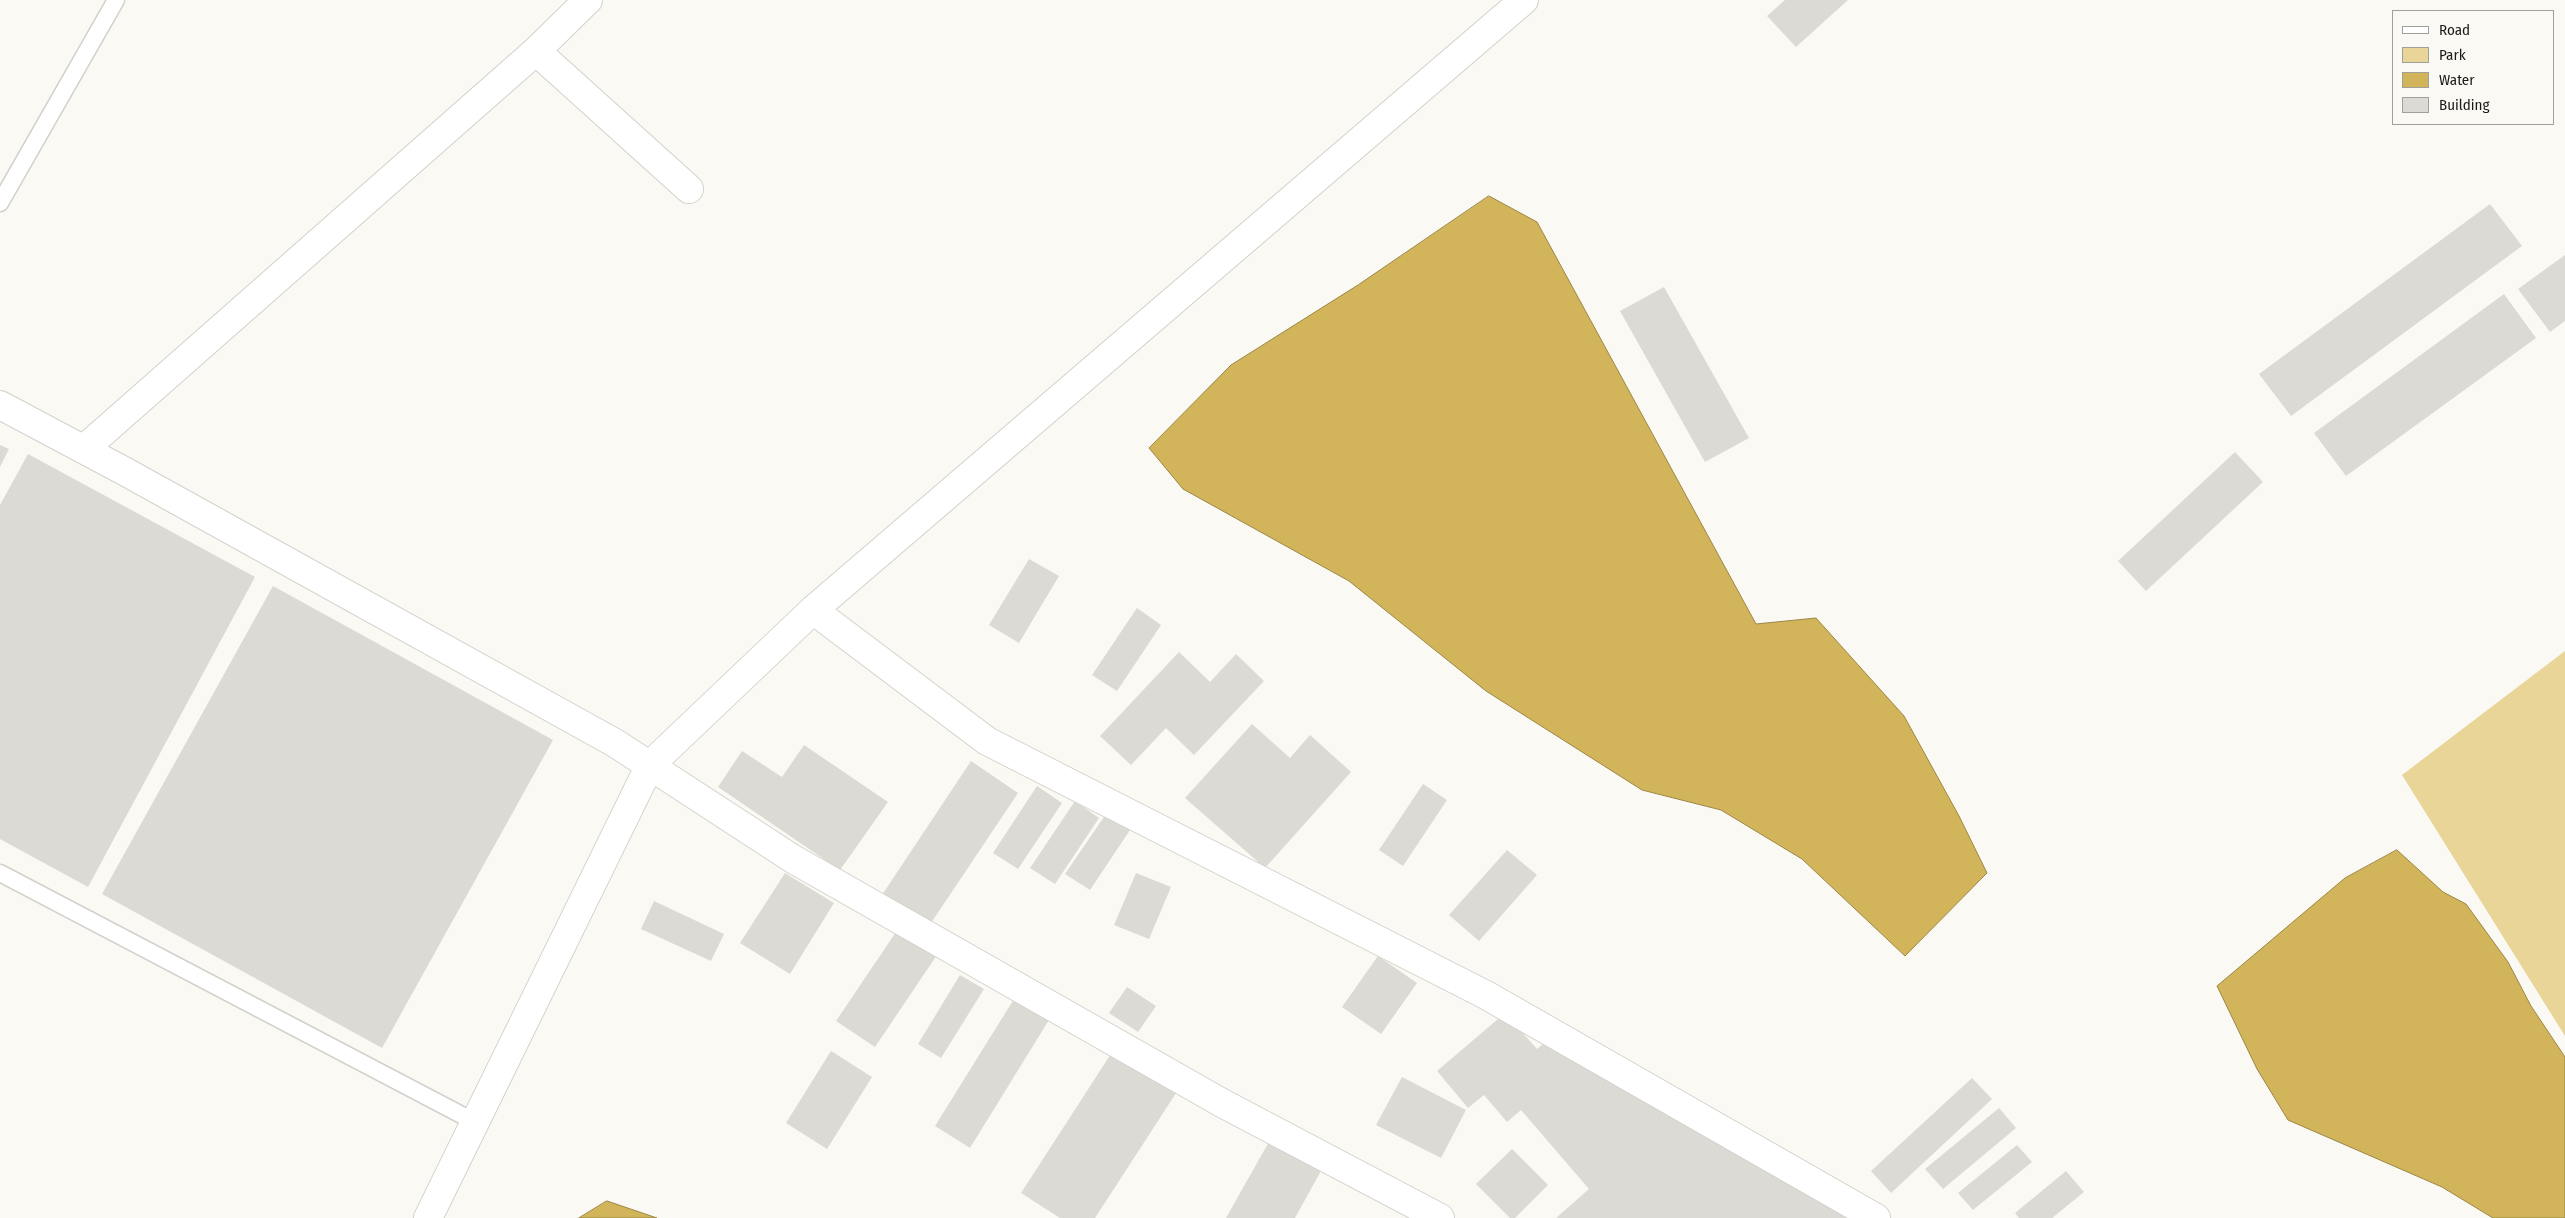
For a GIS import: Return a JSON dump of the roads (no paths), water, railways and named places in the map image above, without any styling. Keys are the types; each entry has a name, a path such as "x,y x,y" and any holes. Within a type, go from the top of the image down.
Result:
{"street":[{"path":"84,449 536,51 588,0"},
{"path":"428,1218 650,765 813,610 1524,0"},
{"path":"536,51 689,189"},
{"path":"0,404 615,743 793,860 1222,1102 1440,1218"},
{"path":"813,610 986,741 1486,995 1876,1218"}],"lane":[{"path":"0,203 116,0"},
{"path":"0,874 475,1122"}],"water":[{"path":"1489,196 1537,222 1756,624 1816,618 1904,716 1959,816 1987,873 1905,956 1802,859 1721,810 1642,790 1486,691 1349,581 1183,489 1149,448 1231,365 1358,285"},
{"path":"2397,850 2443,892 2466,904 2508,962 2531,1006 2565,1057 2565,1218 2493,1218 2442,1187 2288,1120 2257,1069 2217,986 2345,878"},
{"path":"607,1201 657,1218 579,1218"}]}
